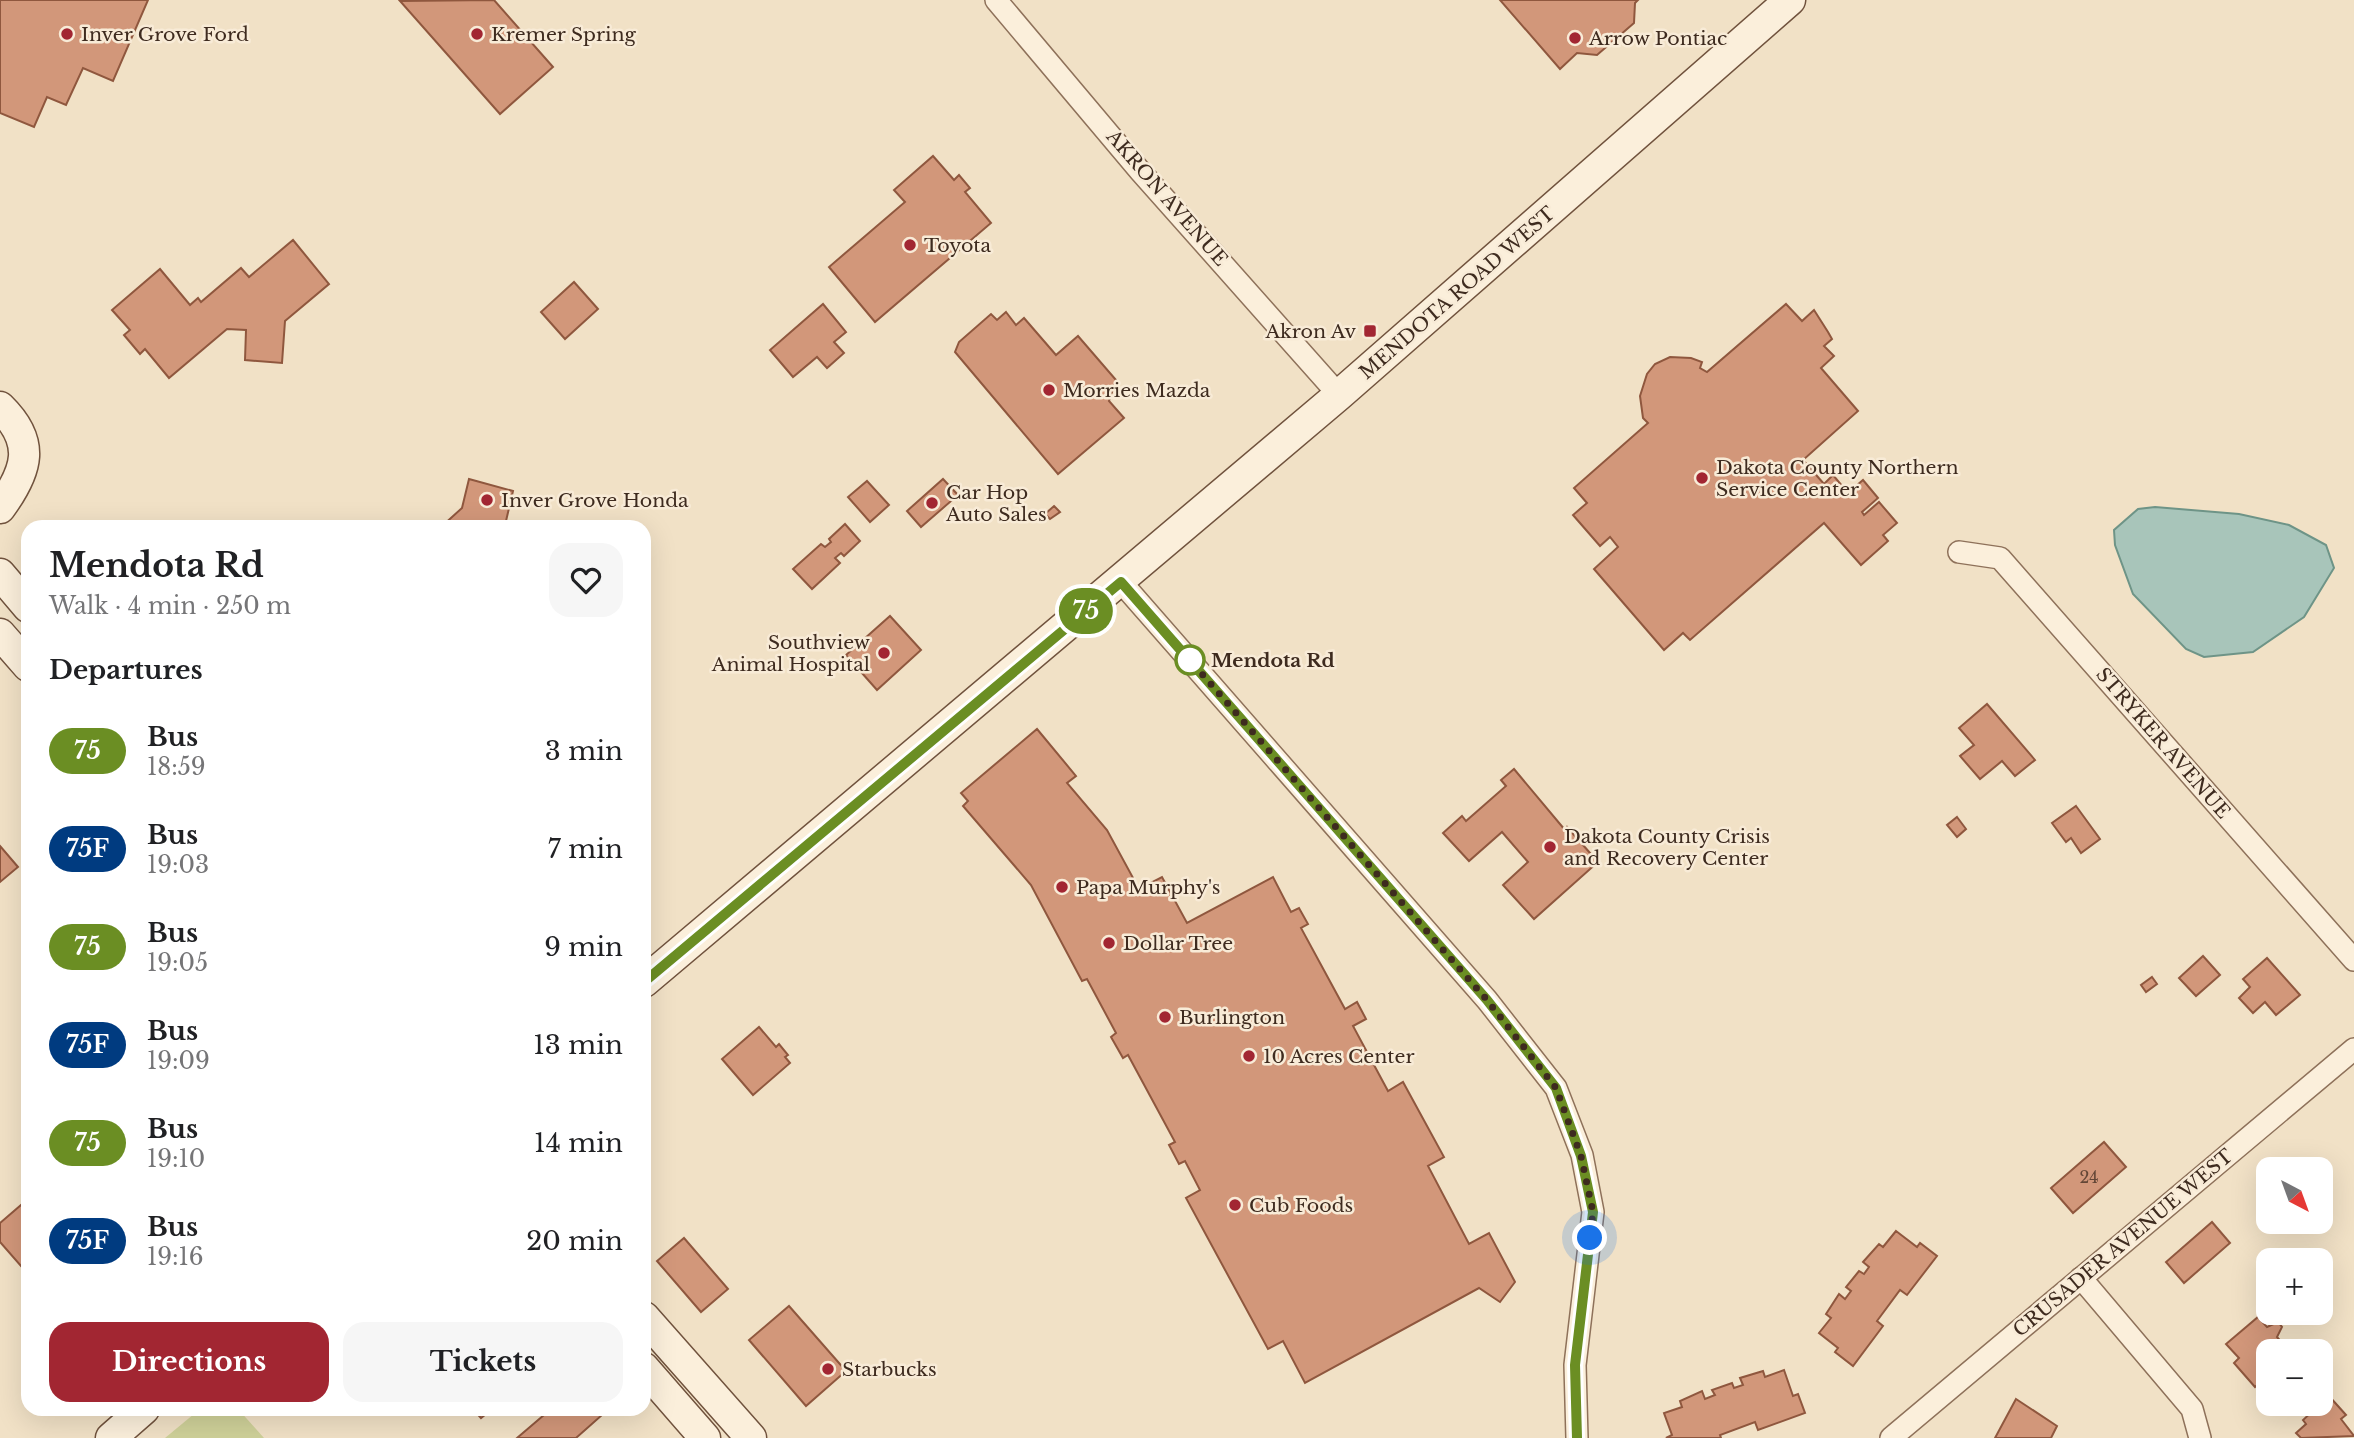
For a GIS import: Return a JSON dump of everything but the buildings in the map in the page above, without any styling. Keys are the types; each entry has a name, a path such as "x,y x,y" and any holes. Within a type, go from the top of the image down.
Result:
{"street":[{"name":"AKRON AVENUE","path":"996,0 1140,171 1339,395"},
{"name":"MENDOTA ROAD WEST","path":"651,976 1121,582 1790,0"},
{"path":"0,407 14,421 25,439 25,456 16,483 0,508"},
{"name":"STRYKER AVENUE","path":"1959,552 2000,558 2354,960"},
{"path":"0,573 21,598"},
{"path":"1121,582 1487,1000 1556,1088 1581,1156 1593,1212 1575,1365 1577,1438"},
{"path":"0,634 21,658"},
{"name":"CRUSADER AVENUE WEST","path":"1891,1438 2354,1049"},
{"path":"2081,1279 2192,1409 2200,1438"},
{"path":"651,1325 751,1438"},
{"path":"651,1376 705,1438"},
{"path":"111,1438 137,1416"}],"green space":[{"path":"192,1416 244,1416 264,1438 165,1438"}],"shaded area":[{"path":"2155,507 2239,514 2289,525 2326,545 2334,568 2304,617 2253,652 2204,657 2186,649 2133,594 2115,545 2114,530 2138,509"}],"bus line":[{"name":"75","path":"651,976 1121,582 1487,1000 1556,1088 1581,1156 1593,1212 1575,1365 1577,1438"}],"place":[{"name":"Inver Grove Ford","path":"67,34"},
{"name":"Kremer Spring","path":"477,34"},
{"name":"Arrow Pontiac","path":"1575,38"},
{"name":"Toyota","path":"910,245"},
{"name":"Akron Av","path":"1370,331"},
{"name":"Morries Mazda","path":"1049,390"},
{"name":"Dakota County Northern Service Center","path":"1702,478"},
{"name":"Inver Grove Honda","path":"487,500"},
{"name":"Car Hop Auto Sales","path":"932,503"},
{"name":"Southview Animal Hospital","path":"884,653"},
{"name":"Mendota Rd","path":"1190,660"},
{"name":"Dakota County Crisis and Recovery Center","path":"1550,847"},
{"name":"Papa Murphy's","path":"1062,887"},
{"name":"Dollar Tree","path":"1109,943"},
{"name":"Burlington","path":"1165,1017"},
{"name":"10 Acres Center","path":"1249,1056"},
{"name":"Cub Foods","path":"1235,1205"},
{"name":"Starbucks","path":"828,1369"}],"route":[{"path":"1190,660 1188,658 1487,1000 1556,1088 1581,1156 1593,1212 1590,1238"}]}
